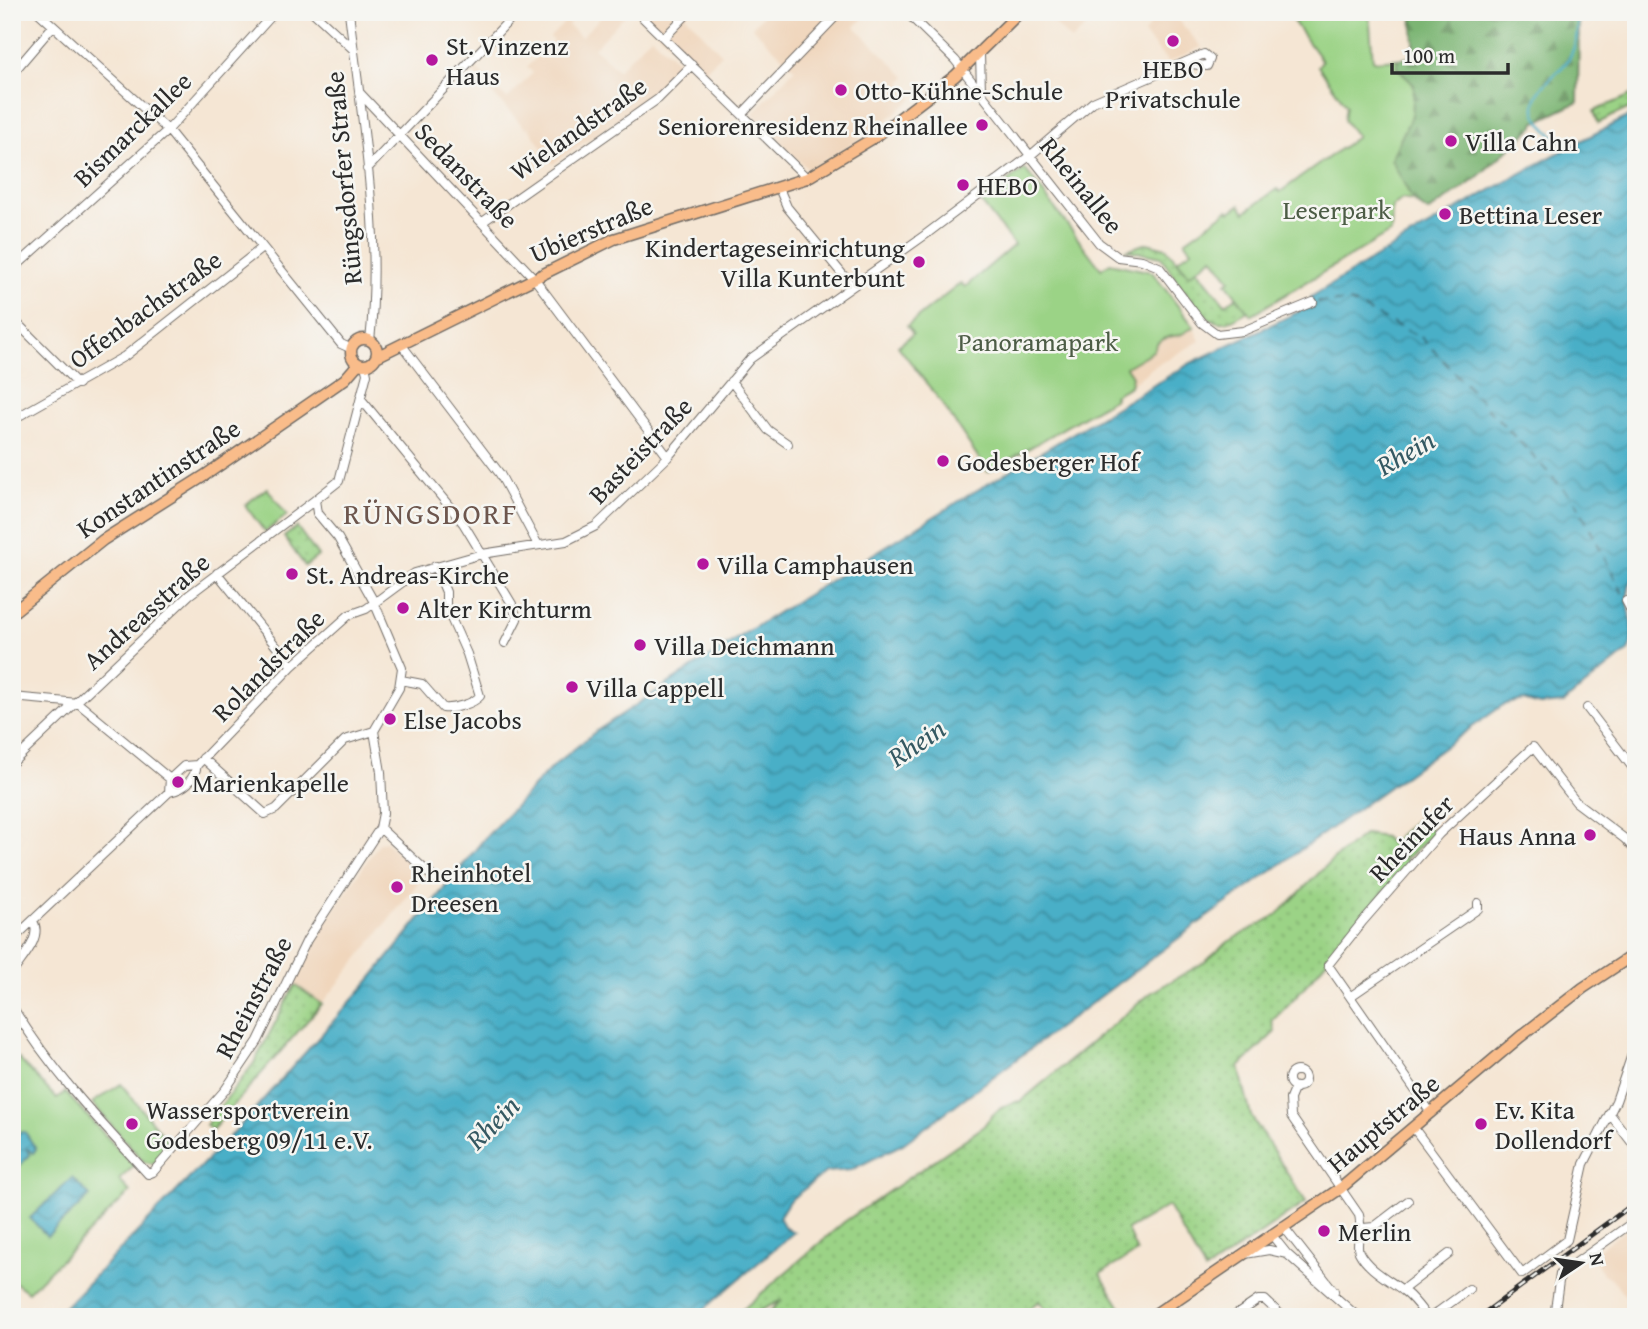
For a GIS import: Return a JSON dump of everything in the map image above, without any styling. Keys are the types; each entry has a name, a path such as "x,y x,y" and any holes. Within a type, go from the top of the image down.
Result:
{"main road":[{"path":"963,69 1020,12"},
{"name":"Ubierstraße","path":"374,348 401,344 614,239 807,178 875,137 963,69"},
{"path":"357,359 359,341 374,348"},
{"path":"357,359 374,348"},
{"name":"Konstantinstraße","path":"12,612 103,540 204,476 332,386 357,359"},
{"name":"Hauptstraße","path":"1151,1317 1341,1188 1566,1001 1636,953"}],"street":[{"path":"38,12 168,130 262,248 368,374 339,481 315,500 317,513 338,538 374,602 401,668 401,680 374,731 345,740 276,809 265,814 200,761"},
{"name":"Bismarckallee","path":"12,270 168,130 275,12"},
{"path":"313,12 354,49"},
{"name":"Rüngsdorfer Straße","path":"349,12 367,169 374,348"},
{"path":"367,169 517,12"},
{"path":"637,12 807,178"},
{"path":"664,38 690,12"},
{"path":"742,114 839,12"},
{"name":"Rheinallee","path":"906,12 963,69 1108,252 1118,257 1157,265 1205,326 1217,334 1227,335 1256,327 1313,302"},
{"path":"12,74 53,26"},
{"path":"979,54 981,91"},
{"name":"Basteistraße","path":"374,602 415,573 435,566 482,554 566,541 596,526 668,457 750,359 1031,155 1093,102 1184,63"},
{"name":"Wielandstraße","path":"484,221 658,99 692,65"},
{"name":"Sedanstraße","path":"359,92 484,221 534,278 668,457"},
{"path":"779,188 786,206 852,286"},
{"name":"Offenbachstraße","path":"12,420 125,356 262,248"},
{"path":"12,318 78,384"},
{"path":"401,344 500,474 538,545"},
{"path":"731,381 768,430 788,444"},
{"path":"361,399 463,523 516,611 517,619 505,643"},
{"name":"Andreasstraße","path":"12,763 189,595 315,500"},
{"path":"401,680 422,684 443,708 454,709 473,702 480,696 467,654 446,607 446,592 435,566"},
{"path":"216,573 292,666"},
{"path":"1626,601 1636,620"},
{"name":"Rolandstraße","path":"12,940 169,792 181,790 195,775 200,761 292,666 349,615 374,602"},
{"path":"12,697 78,703 170,779 169,792"},
{"path":"1587,708 1636,772"},
{"name":"Rheinstraße","path":"12,1006 65,1082 148,1174 158,1168 234,1077 271,1017 307,940 380,828 383,813 381,772 374,731"},
{"name":"Rheinufer","path":"1352,996 1328,965 1439,834 1533,747 1576,802 1625,839 1636,851"},
{"name":"Rolandstraße","path":"170,779 184,766 200,761"},
{"path":"380,828 435,879"},
{"path":"1431,1112 1352,996 1478,909 1478,903"},
{"path":"12,973 36,936 37,927 33,920"},
{"path":"1413,1127 1522,1273 1567,1241 1584,1164 1610,1114 1636,1043"},
{"path":"1295,1087 1290,1099 1291,1116 1354,1205 1363,1228 1359,1238 1359,1252 1429,1317 1469,1289"},
{"path":"1610,1114 1636,1148"},
{"path":"1363,1228 1374,1227 1408,1201"},
{"path":"1554,1317 1560,1274 1636,1220"},
{"path":"1283,1226 1344,1304"},
{"path":"1271,1234 1287,1254 1358,1317"},
{"path":"1242,1254 1269,1250 1287,1254"},
{"path":"1402,1290 1449,1254"},
{"path":"1233,1317 1258,1300 1269,1303 1283,1317"}],"shaded area":[{"path":"555,12 580,12 568,25 581,37 606,12 628,12 594,48 618,70 651,36 679,63 679,68 649,98 553,164 528,127 526,129 469,69 473,65 507,99 533,73 527,67 553,41 550,37 564,23"},
{"path":"637,12 689,12 686,16 722,54 701,74"},
{"name":"Otto-Kühne-Schule","path":"766,12 840,12 845,17 850,12 869,12 855,27 906,77 901,82 913,99 873,131 810,169 807,168 754,116 754,112 795,69 752,27"},
{"path":"1044,12 1091,12 1096,17 1071,41"},
{"name":"HEBO Privatschule","path":"1159,12 1171,12 1202,47 1168,62 1144,34"},
{"path":"1194,327 1200,341 1153,367 1130,386 1132,376 1126,367 1152,351 1157,343 1168,336 1180,335"},
{"path":"385,841 422,875 422,878 322,1004 295,985 312,943 379,843"},
{"path":"1636,1223 1636,1309 1612,1279 1602,1273 1591,1254"}],"green space":[{"name":"Leserpark","path":"1321,12 1369,12 1373,61 1397,59 1398,68 1414,85 1412,115 1391,159 1413,201 1402,199 1392,207 1391,232 1251,315 1226,283 1230,280 1213,257 1189,275 1177,260 1192,250 1185,241 1228,210 1230,212 1240,205 1245,212 1277,189 1280,192 1357,137 1344,120 1346,105 1318,66 1322,61 1293,21"},
{"path":"1412,12 1579,12 1578,102 1534,123 1534,126 1473,181 1428,212 1413,201 1390,159 1412,115 1414,85 1398,68 1397,59 1415,57"},
{"path":"1636,93 1636,105 1598,123 1594,111"},
{"name":"Panoramapark","path":"1025,169 1101,269 1110,263 1152,272 1194,327 1158,342 1153,351 1126,367 1132,376 1130,386 1114,395 1115,398 988,472 941,402 898,346 913,334 907,326 961,283 965,287 1014,245 980,201"},
{"path":"1147,243 1166,248 1189,275 1197,269 1225,304 1237,297 1248,311 1226,322 1211,319 1195,304 1161,257 1127,250"},
{"path":"267,488 287,515 265,532 245,505"},
{"path":"297,527 318,556 305,566 284,537"},
{"path":"1419,817 1434,833 1407,858 1392,842"},
{"path":"1365,834 1384,837 1409,864 1308,983 1272,1021 1275,1032 1239,1067 1251,1116 1306,1202 1205,1271 1168,1206 1127,1230 1137,1252 1100,1274 1127,1317 1051,1317 1039,1301 1019,1317 764,1317 782,1300 747,1317 734,1317 844,1222 983,1127 999,1110 1021,1101 1152,992 1205,962 1228,942 1278,914 1330,862"},
{"path":"295,985 322,1004 212,1130 206,1125 254,1063"},
{"path":"18,1058 57,1099 65,1092 134,1166 119,1180 130,1192 28,1292 12,1280 12,1062"},
{"name":"Wassersportverein Godesberg 09/11 e.V.","path":"121,1084 171,1145 153,1164 144,1162 92,1103"}],"water":[{"name":"Rhein","path":"1636,113 1636,574 1628,594 1631,643 1627,652 1563,703 1540,705 1523,700 1503,705 1207,917 903,1144 851,1170 826,1172 789,1201 779,1217 785,1228 794,1232 695,1317 55,1317 236,1130 371,979 484,839 552,767 595,732 742,635 969,495 1191,363 1313,305 1311,297 1390,249 1512,178"},
{"path":"20,1132 25,1132 36,1149 33,1153 26,1148 30,1155 16,1169 12,1165 12,1140"},
{"path":"72,1178 90,1196 47,1236 30,1218"}],"waterway":[{"path":"1571,146 1543,125 1535,110 1535,101 1542,88 1571,54 1576,37 1576,12"}],"ferry route":[{"path":"1317,302 1350,302 1422,338 1577,503 1625,598"}],"railway":[{"path":"1479,1317 1636,1202"}],"place":[{"name":"HEBO Privatschule","path":"1173,41"},
{"name":"St. Vinzenz Haus","path":"432,60"},
{"name":"Otto-Kühne-Schule","path":"841,90"},
{"name":"Seniorenresidenz Rheinallee","path":"982,125"},
{"name":"Villa Cahn","path":"1451,141"},
{"name":"HEBO","path":"963,185"},
{"name":"Bettina Leser","path":"1445,214"},
{"name":"Kindertageseinrichtung Villa Kunterbunt","path":"919,262"},
{"name":"Godesberger Hof","path":"943,461"},
{"name":"Villa Camphausen","path":"703,564"},
{"name":"St. Andreas-Kirche","path":"292,574"},
{"name":"Alter Kirchturm","path":"403,608"},
{"name":"Villa Deichmann","path":"640,645"},
{"name":"Villa Cappell","path":"572,687"},
{"name":"Else Jacobs","path":"390,719"},
{"name":"Marienkapelle","path":"178,782"},
{"name":"Haus Anna","path":"1590,835"},
{"name":"Rheinhotel Dreesen","path":"397,887"},
{"name":"Wassersportverein Godesberg 09/11 e.V.","path":"132,1124"},
{"name":"Ev. Kita Dollendorf","path":"1481,1124"},
{"name":"Merlin","path":"1324,1231"}],"district":[{"name":"RÜNGSDORF","path":"431,513"}]}
